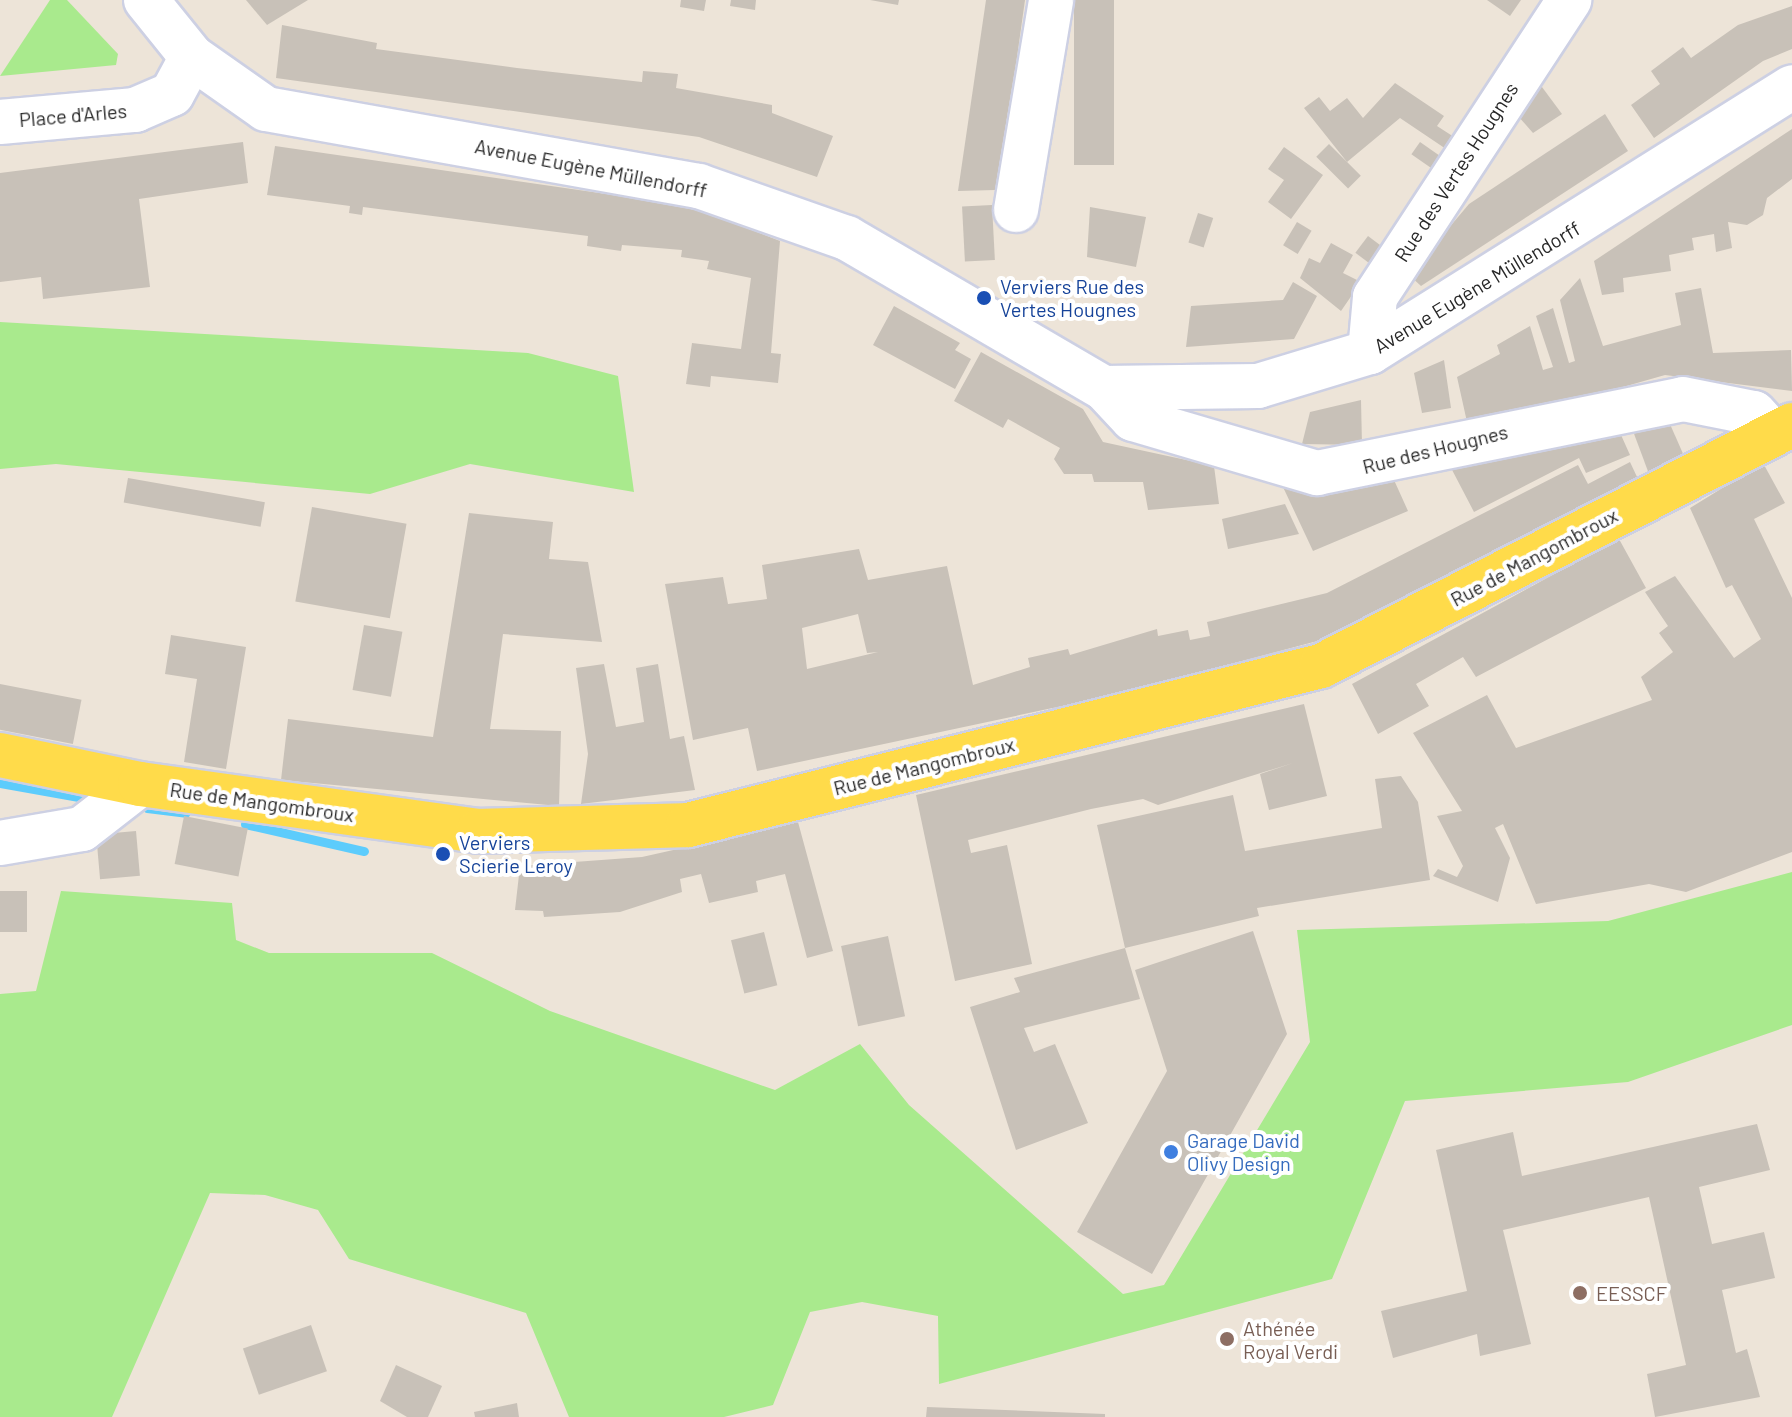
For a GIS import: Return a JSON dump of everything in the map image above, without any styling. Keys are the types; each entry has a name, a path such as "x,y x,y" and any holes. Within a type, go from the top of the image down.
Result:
{"main road":[{"name":"Rue de Mangombroux","path":"0,755 140,784 479,831 688,825 1321,666 1782,430"}],"street":[{"path":"1016,210 1051,0"},
{"name":"Rue des Vertes Hougnes","path":"1370,352 1375,297 1569,0"},
{"path":"150,1 192,57"},
{"name":"Avenue Eugène Müllendorff","path":"192,57 266,109 699,186 847,238 1104,388 1258,386 1370,352 1792,87"},
{"name":"Place d'Arles","path":"0,122 135,110 172,94 192,57"},
{"name":"Rue des Hougnes","path":"1104,388 1133,419 1317,473 1683,399 1754,413 1782,430"},
{"path":"0,843 82,829 140,784"}],"green space":[{"path":"50,0 67,0 118,54 116,65 0,76"},
{"path":"0,322 528,353 618,376 634,492 470,464 370,494 56,464 0,469"},
{"path":"1792,872 1792,1025 1628,1082 1405,1101 1332,1279 939,1384 938,1316 862,1302 810,1312 773,1405 724,1417 569,1417 526,1313 349,1259 318,1210 265,1195 210,1193 112,1417 0,1417 0,994 36,991 61,891 232,903 236,940 269,953 432,953 550,1011 775,1090 860,1044 909,1105 1123,1294 1164,1285 1310,1042 1297,930 1608,921"}],"building":[{"path":"246,0 308,0 267,25"},
{"path":"681,0 706,0 704,11 680,7"},
{"path":"731,0 756,0 755,10 730,6"},
{"path":"870,0 899,0 898,5"},
{"path":"986,0 1025,0 995,190 958,191"},
{"path":"1074,0 1114,0 1114,165 1074,165"},
{"path":"1487,0 1521,0 1510,16"},
{"path":"1792,6 1792,49 1763,61 1654,138 1631,105 1660,84 1651,71 1683,47 1691,58 1738,25"},
{"path":"282,25 377,43 376,49 517,68 642,82 643,71 678,74 676,88 772,105 772,113 833,136 817,177 699,137 276,78"},
{"path":"1395,83 1444,116 1437,126 1454,137 1446,149 1400,118 1347,162 1304,108 1319,97 1330,111 1347,98 1363,118"},
{"path":"1539,83 1562,114 1533,133 1518,116"},
{"path":"1605,114 1628,151 1421,286 1409,275 1469,204"},
{"path":"1792,129 1792,179 1767,198 1763,215 1747,225 1728,222 1732,248 1716,252 1714,234 1692,238 1694,250 1669,255 1671,271 1623,278 1624,292 1602,295 1594,261"},
{"path":"243,142 248,183 139,199 150,287 43,299 41,277 0,282 0,173"},
{"path":"1420,142 1443,158 1434,170 1411,154"},
{"path":"1329,144 1361,176 1348,189 1316,157"},
{"path":"275,146 689,206 780,241 771,353 781,354 778,383 711,376 710,387 686,384 692,343 741,349 751,278 707,269 709,261 681,257 682,250 622,245 621,251 587,246 588,236 363,207 362,215 349,213 350,206 267,195"},
{"path":"1284,147 1323,175 1291,219 1268,202 1284,180 1268,169"},
{"path":"992,205 995,260 965,261 962,207"},
{"path":"1090,207 1146,217 1136,267 1087,257"},
{"path":"1198,213 1213,218 1204,247 1188,242"},
{"path":"1297,222 1312,231 1298,254 1283,245"},
{"path":"1368,236 1384,248 1371,265 1355,253"},
{"path":"1331,243 1353,255 1343,273 1361,282 1341,311 1300,278 1309,258 1320,263"},
{"path":"1580,278 1603,346 1681,325 1675,293 1701,288 1713,353 1791,350 1792,391 1665,375 1469,431 1457,377 1500,354 1497,345 1530,326 1543,370 1553,367 1536,316 1553,308 1569,363 1575,361 1560,300"},
{"path":"1293,282 1317,296 1294,339 1186,347 1191,306 1283,300"},
{"path":"894,306 960,343 955,350 971,359 955,389 873,345"},
{"path":"981,352 1083,409 1103,442 1214,466 1219,504 1148,510 1143,482 1094,482 1092,474 1064,474 1054,459 1060,448 1008,419 1003,428 954,401"},
{"path":"1444,360 1451,408 1422,413 1414,373"},
{"path":"1361,400 1362,445 1302,444 1310,412"},
{"path":"1666,415 1684,456 1649,474 1630,423"},
{"path":"1617,426 1630,455 1586,473 1579,458 1474,512 1450,466"},
{"path":"1630,462 1638,479 1344,634 1109,696 757,771 748,728 693,740 665,584 723,577 728,604 767,599 762,565 859,549 868,580 947,566 973,685 1030,667 1028,658 1068,649 1070,655 1157,629 1158,636 1188,630 1190,640 1210,636 1207,622 1327,593 1578,465 1588,484","holes":["858,614 867,653 878,652 807,669 802,628"]},
{"path":"1763,463 1785,503 1754,519 1792,598 1792,852 1686,892 1649,884 1536,904 1503,824 1495,828 1510,858 1498,902 1433,876 1438,869 1457,877 1463,866 1437,816 1462,811 1413,733 1487,695 1516,748 1652,700 1641,677 1673,652 1659,633 1668,626 1645,592 1675,576 1734,658 1761,639 1732,585 1726,588 1690,508"},
{"path":"128,478 265,502 261,527 124,503"},
{"path":"1394,480 1408,511 1313,551 1283,487 1323,495"},
{"path":"1285,504 1299,534 1228,549 1222,519"},
{"path":"312,507 407,524 390,618 295,602"},
{"path":"469,513 553,522 549,559 588,562 602,642 503,634 490,729 561,731 559,806 281,780 288,719 433,737"},
{"path":"1619,539 1646,588 1476,677 1463,657 1416,684 1429,706 1378,734 1352,684"},
{"path":"364,625 402,632 391,697 353,690"},
{"path":"171,635 246,647 226,769 184,762 197,679 165,674"},
{"path":"604,664 616,727 644,722 636,668 658,664 670,739 684,736 695,790 581,804 588,754 576,668"},
{"path":"0,684 81,700 73,744 0,730"},
{"path":"1304,704 1327,796 1269,810 1260,774 1293,763 1158,805 1143,799 968,840 971,853 1007,845 1032,964 955,981 916,795"},
{"path":"1401,776 1418,802 1430,880 1257,908 1259,916 1125,948 1097,825 1233,795 1245,851 1382,828 1375,779"},
{"path":"184,816 248,828 238,877 175,864"},
{"path":"798,822 833,951 807,958 785,874 756,881 758,892 709,903 701,874 680,879 682,892 620,912 544,917 543,911 515,910 520,866 642,857"},
{"path":"136,831 140,876 100,879 96,834"},
{"path":"0,891 27,891 27,932 0,932"},
{"name":"Garage David Olivy Design","path":"1253,931 1287,1034 1152,1274 1077,1232 1167,1071 1135,970"},
{"path":"764,932 777,985 744,994 731,940"},
{"path":"888,936 905,1016 858,1026 841,946"},
{"path":"1125,948 1140,999 1024,1028 1034,1052 1055,1044 1088,1123 1016,1150 970,1007 1020,992 1014,978"},
{"path":"1757,1124 1770,1170 1699,1187 1712,1244 1764,1232 1775,1278 1722,1290 1736,1353 1747,1349 1760,1397 1655,1417 1647,1374 1686,1365 1649,1197 1503,1230 1531,1344 1480,1356 1477,1334 1393,1358 1381,1311 1467,1291 1436,1150 1513,1132 1522,1176"},
{"path":"311,1325 327,1371 259,1395 243,1348"},
{"path":"396,1365 442,1386 428,1417 407,1417 380,1401"},
{"path":"517,1403 519,1417 475,1417 474,1412"},
{"path":"927,1407 1105,1414 1105,1417 926,1417"}],"waterway":[{"path":"0,783 95,800"},
{"path":"147,808 186,813"},
{"path":"245,824 364,851"}],"place":[{"name":"Verviers Rue des Vertes Hougnes","path":"984,298"},
{"name":"Verviers Scierie Leroy","path":"443,854"},
{"name":"Garage David Olivy Design","path":"1171,1152"},
{"name":"EESSCF","path":"1580,1293"},
{"name":"Athénée Royal Verdi","path":"1227,1339"}]}
